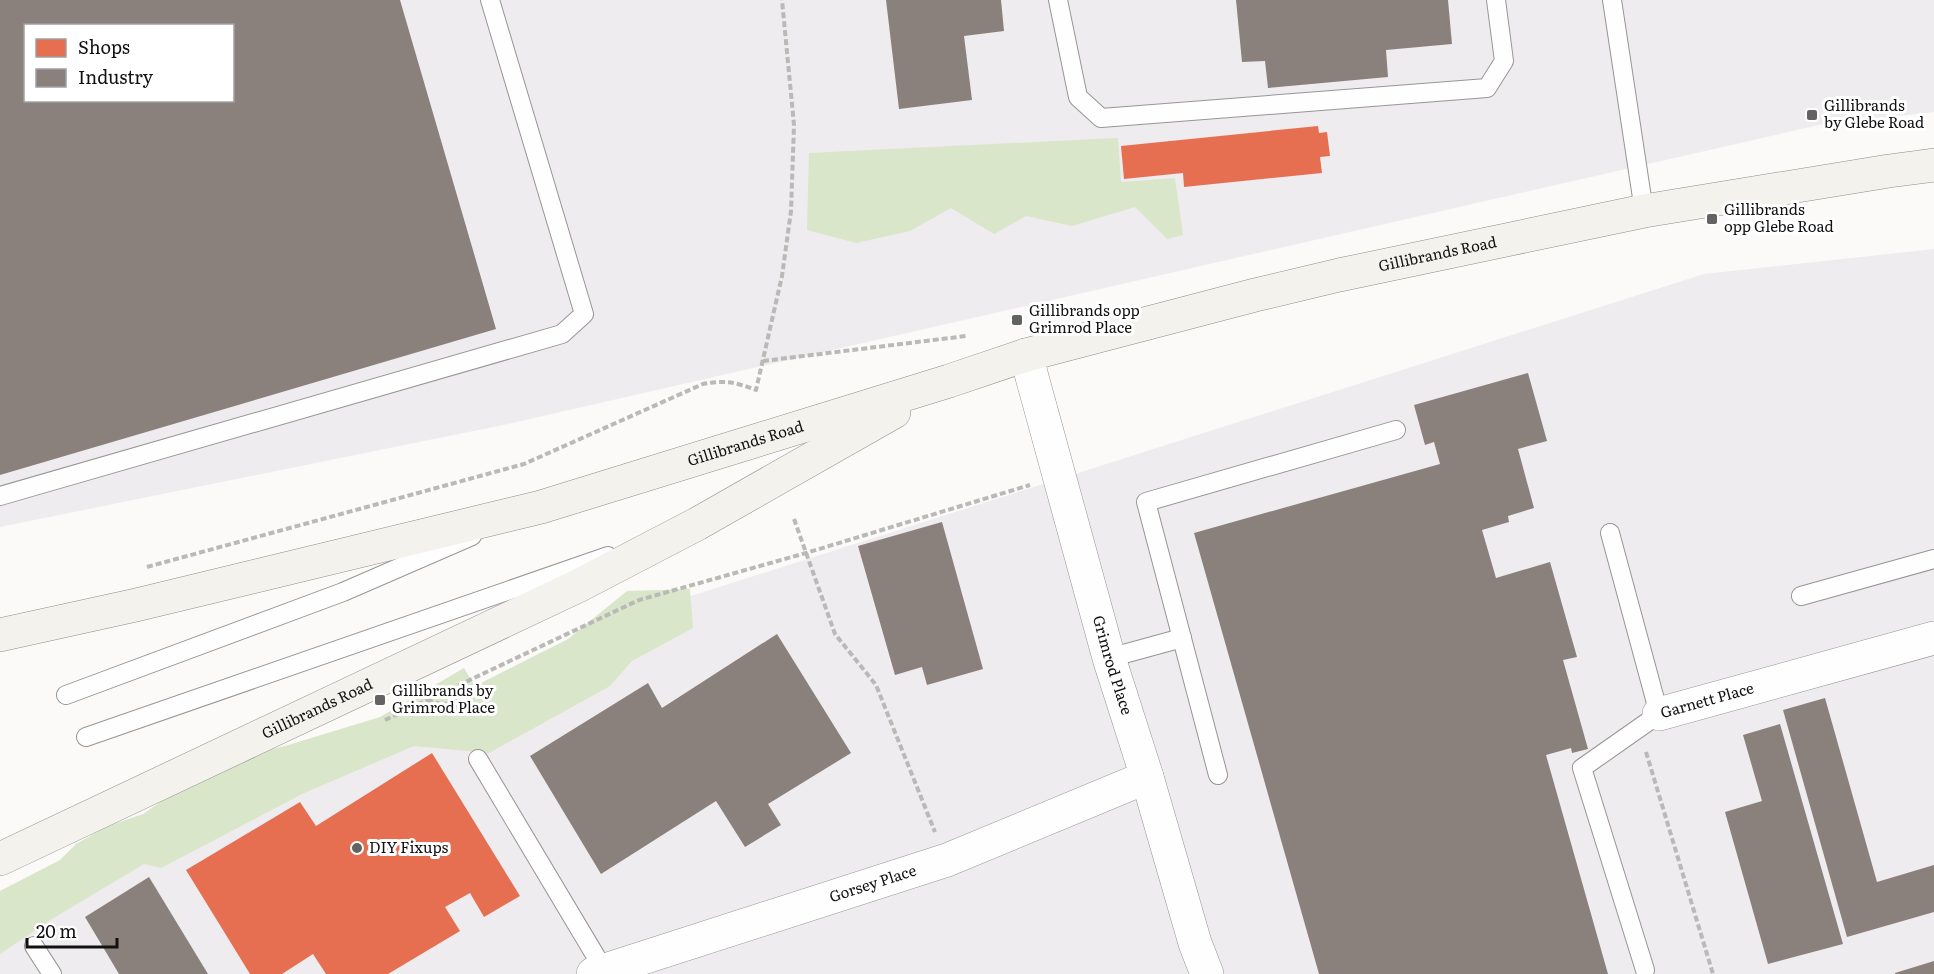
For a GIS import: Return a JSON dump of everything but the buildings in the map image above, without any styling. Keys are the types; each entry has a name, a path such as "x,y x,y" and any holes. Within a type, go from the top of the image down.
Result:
{"street":[{"name":"Gillibrands Road","path":"0,636 541,507 1026,355 1339,275 1644,211 1934,165"},
{"name":"Grimrod Place","path":"1026,355 1109,658 1147,777 1195,943 1207,974"},
{"name":"Gillibrands Road","path":"0,859 578,586 697,525 949,381"},
{"name":"Garnett Place","path":"1649,721 1934,638"},
{"name":"Gorsey Place","path":"598,972 947,860 1147,777"}],"lane":[{"path":"0,496 561,334 584,314 490,0"},
{"path":"1058,0 1078,97 1101,118 1487,88 1504,61 1496,0"},
{"path":"1612,0 1644,211"},
{"path":"1218,775 1146,502 1396,430"},
{"name":"Gillibrands Road","path":"66,695 343,592 541,507"},
{"name":"Gillibrands Road","path":"86,737 697,525"},
{"name":"Garnett Place","path":"1610,533 1649,721"},
{"path":"1801,596 1934,559"},
{"path":"1109,658 1182,638"},
{"path":"1645,970 1582,768 1649,721"},
{"path":"478,759 598,972"},
{"path":"34,946 52,974"}],"path":[{"path":"140,569 524,464 703,384 722,381 738,383 756,390 782,276 791,211 794,125 782,0"},
{"path":"763,361 966,336"},
{"path":"385,720 639,600 806,553 1059,476"},
{"path":"794,519 835,634 876,685 947,860"},
{"path":"427,700 444,705 470,693"},
{"path":"1649,721 1713,974"}],"shaded area":[{"path":"0,0 1934,0 1934,112 1819,125 508,424 0,527"},
{"path":"1934,249 1934,974 0,974 0,918 644,611 1704,274"}],"green space":[{"path":"1118,138 1121,182 1175,178 1183,235 1167,239 1135,207 1072,226 1026,216 994,234 951,208 910,231 856,243 807,230 809,153"},
{"path":"690,589 693,628 632,661 610,686 489,753 414,746 302,794 161,868 144,864 52,919 0,954 0,891 60,860 76,844 108,826 143,814 172,794 242,756 285,746 380,717 464,668 475,686 568,639 627,591"}],"place":[{"name":"Gillibrands by Glebe Road","path":"1812,115"},
{"name":"Gillibrands opp Glebe Road","path":"1712,219"},
{"name":"Gillibrands opp Grimrod Place","path":"1017,320"},
{"name":"Gillibrands by Grimrod Place","path":"380,700"},
{"name":"DIY Fixups","path":"357,848"}]}
